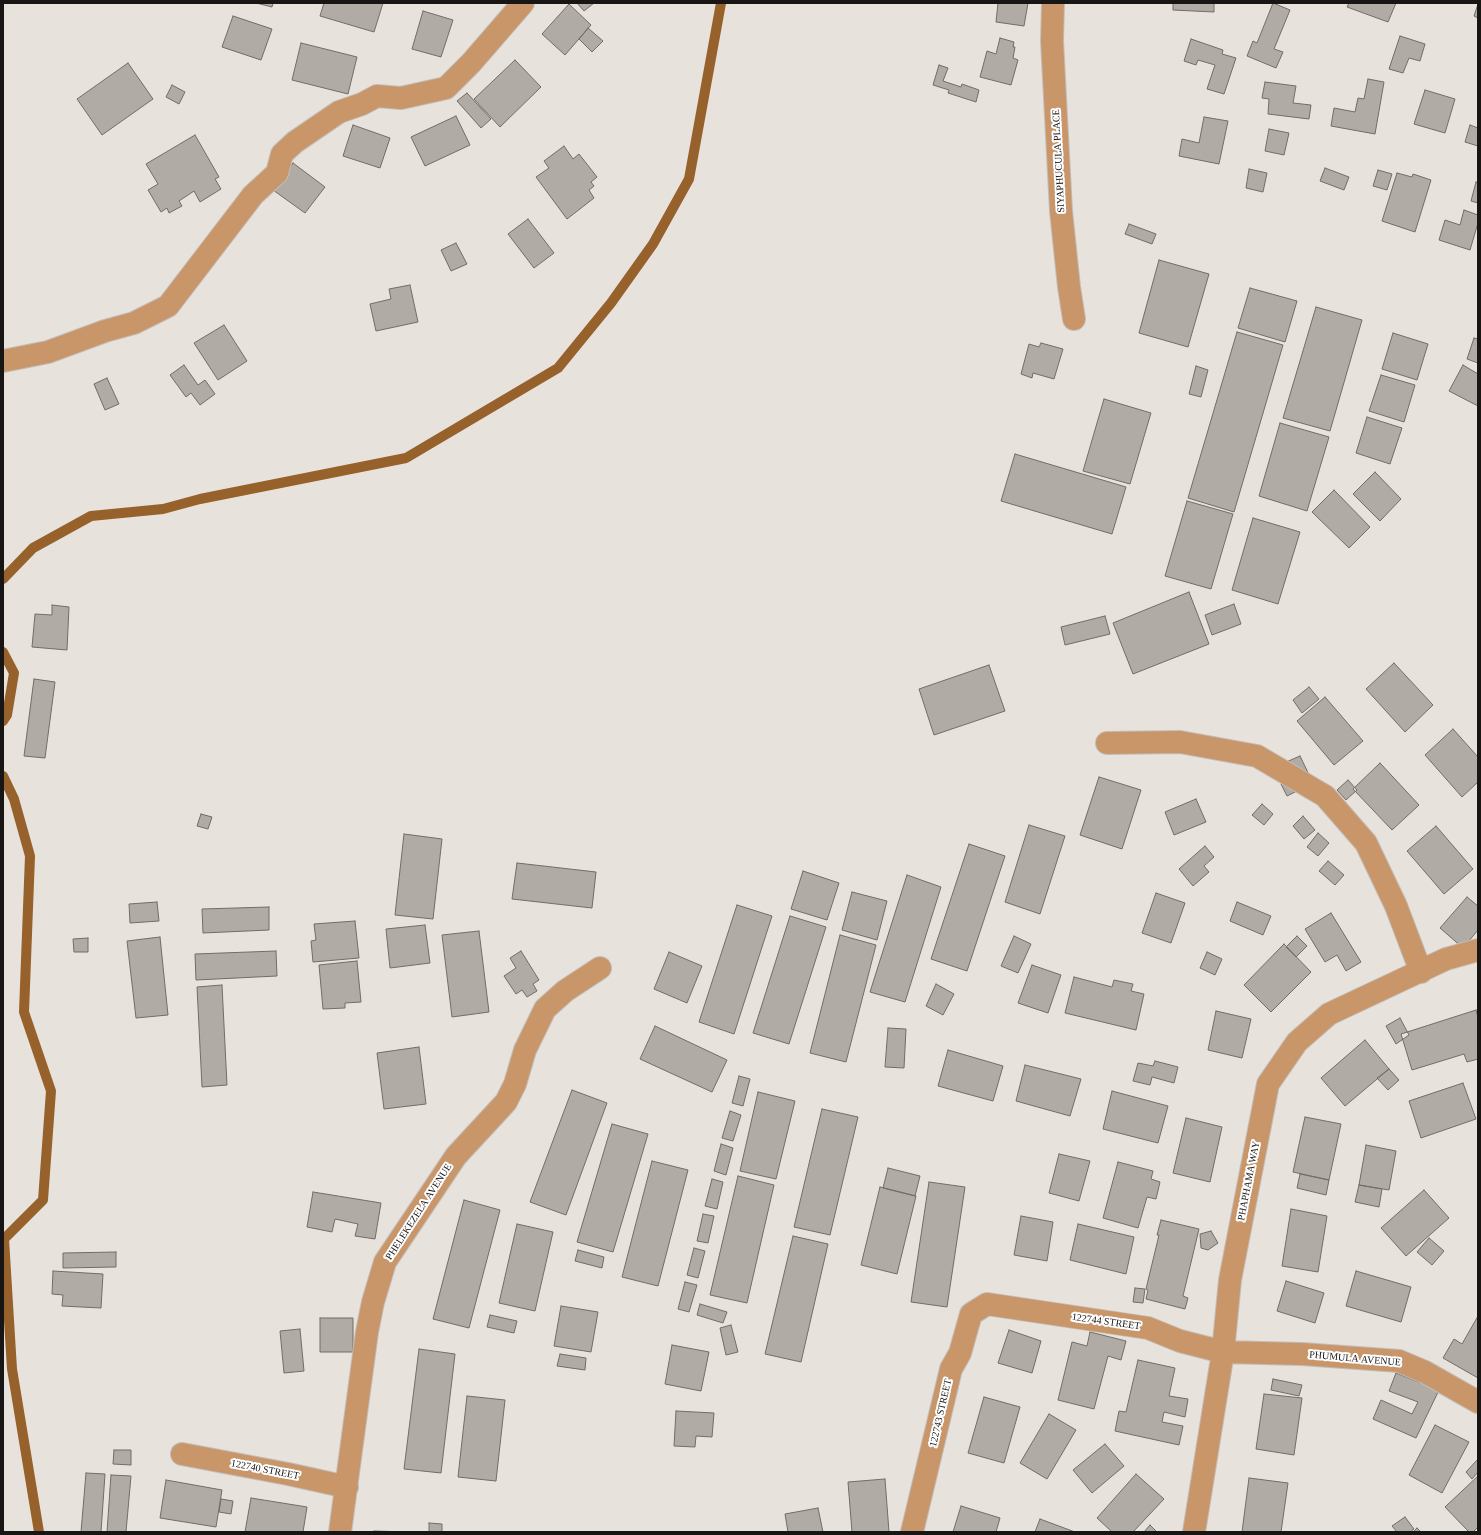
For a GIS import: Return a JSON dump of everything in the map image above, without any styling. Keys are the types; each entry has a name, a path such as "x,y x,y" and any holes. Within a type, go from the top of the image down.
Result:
{"street":[{"path":"3,360 48,352 134,323 168,306 253,195 277,173 282,154 295,142 339,112 362,104 377,96 402,98 446,88 471,63 522,3"},
{"name":"SIYAPHUCULA PLACE","path":"1053,3 1052,41 1061,211 1074,319"},
{"path":"1107,743 1180,742 1256,756 1325,796 1366,843 1396,906 1421,972"},
{"name":"PHAPHAMA WAY","path":"1194,1532 1223,1352 1230,1280 1268,1084 1297,1042 1329,1014 1446,960 1478,950"},
{"name":"PHELEKEZELA AVENUE","path":"340,1532 367,1332 373,1302 385,1262 456,1156 506,1102 515,1084 525,1050 545,1010 565,991 600,968"},
{"name":"122744 STREET","path":"987,1304 1148,1328 1180,1341 1223,1352"},
{"name":"122743 STREET","path":"912,1532 951,1370 960,1353 971,1314 987,1304"},
{"name":"PHUMULA AVENUE","path":"1223,1352 1302,1354 1399,1361 1425,1372 1478,1402"},
{"name":"122740 STREET","path":"182,1454 347,1487"}],"building":[{"path":"256,3 273,3 272,7"},
{"path":"324,3 383,3 374,32 320,16"},
{"path":"577,3 594,3 584,11"},
{"path":"998,3 1028,3 1024,26 996,22"},
{"path":"1173,3 1214,3 1214,12 1173,10"},
{"path":"1273,3 1290,10 1274,49 1283,52 1276,68 1247,56 1253,41 1257,43"},
{"path":"1349,3 1396,3 1388,22 1347,7"},
{"path":"569,4 591,25 565,55 542,34"},
{"path":"1478,4 1478,18 1474,16"},
{"path":"423,11 453,20 441,57 412,49"},
{"path":"233,16 272,29 261,60 222,47"},
{"path":"588,28 603,41 592,52 579,39"},
{"path":"1400,36 1425,44 1420,61 1409,58 1403,73 1389,69"},
{"path":"1000,38 1014,42 1013,47 1015,47 1013,58 1018,60 1011,85 980,77 987,51 996,54"},
{"path":"1191,39 1223,50 1222,54 1236,58 1224,94 1207,89 1215,65 1198,60 1196,65 1184,61"},
{"path":"301,43 357,57 348,94 292,80"},
{"path":"515,60 541,87 500,127 474,99"},
{"path":"128,63 153,99 102,135 77,99"},
{"path":"939,65 948,68 943,81 961,87 962,84 979,90 976,102 948,93 949,90 933,85"},
{"path":"1368,79 1384,82 1375,134 1331,126 1334,108 1355,112 1358,98 1364,99"},
{"path":"1265,82 1296,86 1293,103 1311,105 1309,119 1268,114 1269,99 1262,98"},
{"path":"172,85 185,92 179,104 166,97"},
{"path":"1425,90 1455,99 1445,133 1414,124"},
{"path":"467,93 491,119 481,128 457,101"},
{"path":"456,116 470,145 425,166 411,137"},
{"path":"1204,117 1228,121 1219,164 1179,156 1182,139 1199,143"},
{"path":"353,125 390,138 380,168 343,156"},
{"path":"1470,125 1478,128 1478,146 1465,142"},
{"path":"1269,129 1289,133 1284,155 1265,151"},
{"path":"195,135 219,177 215,179 221,189 200,202 194,191 179,201 182,206 169,213 167,208 161,212 148,190 158,184 146,164"},
{"path":"564,146 573,159 579,154 597,177 591,182 594,186 589,190 594,198 567,219 536,177 549,168 544,161"},
{"path":"293,163 325,187 305,213 273,190"},
{"path":"1325,168 1349,177 1344,190 1320,181"},
{"path":"1249,169 1267,173 1263,192 1246,188"},
{"path":"1378,170 1392,174 1387,190 1373,186"},
{"path":"1397,173 1412,177 1413,174 1431,180 1415,232 1382,221"},
{"path":"1476,182 1478,183 1478,203 1471,201"},
{"path":"1464,210 1478,215 1478,223 1470,250 1439,240 1445,220 1460,225"},
{"path":"528,219 554,253 534,268 508,234"},
{"path":"1129,224 1156,234 1152,244 1125,234"},
{"path":"456,243 467,264 451,271 441,250"},
{"path":"1159,260 1209,274 1188,347 1139,333"},
{"path":"410,285 418,322 376,331 370,304 391,299 389,289"},
{"path":"1250,288 1297,301 1285,342 1238,328"},
{"path":"1316,307 1362,320 1330,431 1283,418"},
{"path":"224,325 247,361 218,380 194,343"},
{"path":"1237,332 1283,345 1234,512 1188,498"},
{"path":"1393,333 1428,344 1417,380 1382,369"},
{"path":"1474,338 1478,339 1478,363 1467,359"},
{"path":"1041,343 1063,349 1054,379 1033,373 1032,378 1021,374 1029,344 1039,347"},
{"path":"184,365 198,385 205,380 215,394 200,405 191,393 186,397 170,375"},
{"path":"1463,365 1478,374 1478,406 1449,391"},
{"path":"1196,366 1208,370 1201,397 1189,394"},
{"path":"1381,375 1415,385 1404,422 1369,411"},
{"path":"107,378 119,404 105,410 94,384"},
{"path":"1104,399 1151,413 1130,484 1083,471"},
{"path":"1367,417 1402,428 1390,464 1356,453"},
{"path":"1280,423 1329,437 1307,511 1259,496"},
{"path":"1015,454 1126,487 1112,534 1001,501"},
{"path":"1375,472 1401,499 1380,521 1353,494"},
{"path":"1334,490 1370,527 1349,548 1312,512"},
{"path":"1187,501 1233,514 1211,589 1165,576"},
{"path":"1253,518 1300,532 1278,604 1232,590"},
{"path":"1189,592 1209,644 1133,674 1113,623"},
{"path":"1234,604 1241,624 1212,635 1205,615"},
{"path":"52,605 69,607 67,650 32,647 35,614 52,615"},
{"path":"1105,616 1110,634 1065,645 1061,627"},
{"path":"1394,663 1433,705 1405,732 1366,689"},
{"path":"989,665 1005,711 934,735 919,689"},
{"path":"34,679 55,682 45,758 24,756"},
{"path":"1309,687 1319,699 1302,713 1293,700"},
{"path":"1325,697 1363,741 1334,765 1297,721"},
{"path":"1453,729 1478,757 1478,782 1462,797 1425,755"},
{"path":"1300,756 1313,783 1287,796 1281,784 1292,779 1284,763"},
{"path":"1380,763 1419,805 1392,830 1353,789"},
{"path":"1099,777 1141,790 1122,849 1080,835"},
{"path":"1348,780 1357,790 1346,800 1337,790"},
{"path":"1196,799 1206,822 1174,835 1165,812"},
{"path":"1262,804 1273,814 1264,825 1252,815"},
{"path":"201,814 212,817 208,829 197,826"},
{"path":"1303,816 1315,830 1304,839 1293,826"},
{"path":"1029,825 1065,836 1040,914 1005,902"},
{"path":"1436,826 1473,869 1444,894 1407,851"},
{"path":"1318,833 1329,843 1318,856 1307,847"},
{"path":"404,834 442,839 433,919 395,915"},
{"path":"969,844 1005,856 967,971 931,959"},
{"path":"1205,846 1214,857 1204,866 1209,872 1193,886 1179,869"},
{"path":"1328,861 1344,875 1335,885 1319,871"},
{"path":"517,863 596,872 592,908 512,899"},
{"path":"803,871 839,883 827,920 791,909"},
{"path":"907,875 941,887 905,1002 870,992"},
{"path":"852,892 887,901 877,940 842,930"},
{"path":"1156,893 1185,903 1171,943 1142,933"},
{"path":"1467,897 1478,906 1478,930 1463,948 1440,928"},
{"path":"157,902 159,921 130,923 129,904"},
{"path":"1237,902 1271,916 1263,935 1230,921"},
{"path":"737,905 772,916 734,1034 699,1022"},
{"path":"269,907 269,930 203,933 202,909"},
{"path":"1331,913 1361,962 1346,971 1337,955 1325,962 1305,929"},
{"path":"790,916 826,927 789,1044 753,1033"},
{"path":"355,921 359,958 313,962 311,941 316,940 314,924"},
{"path":"425,925 430,963 390,968 386,929"},
{"path":"479,931 489,1012 452,1017 442,935"},
{"path":"840,935 876,945 846,1062 810,1053"},
{"path":"1014,936 1031,944 1018,973 1001,966"},
{"path":"1297,936 1307,946 1296,957 1286,947"},
{"path":"160,937 168,1015 136,1018 127,941"},
{"path":"88,938 88,952 74,952 73,939"},
{"path":"1284,944 1311,972 1271,1012 1244,985"},
{"path":"276,951 277,976 196,980 195,954"},
{"path":"521,951 539,980 533,984 537,991 527,997 522,990 516,994 504,976 516,968 510,958"},
{"path":"669,952 702,966 687,1003 654,989"},
{"path":"1207,952 1222,959 1215,975 1200,968"},
{"path":"357,961 361,1002 345,1003 345,1008 323,1009 319,965"},
{"path":"1032,965 1061,975 1048,1013 1018,1003"},
{"path":"1074,977 1112,987 1114,980 1133,984 1131,991 1144,994 1136,1030 1065,1013"},
{"path":"936,984 954,994 943,1015 926,1006"},
{"path":"222,985 227,1085 202,1087 197,987"},
{"path":"1476,1010 1478,1017 1478,1059 1467,1062 1464,1054 1412,1070 1401,1034"},
{"path":"1216,1011 1251,1019 1242,1058 1208,1050"},
{"path":"1400,1018 1409,1035 1396,1044 1386,1026"},
{"path":"655,1026 727,1060 712,1092 640,1059"},
{"path":"888,1028 906,1029 904,1068 885,1067"},
{"path":"1365,1040 1389,1069 1345,1106 1321,1078"},
{"path":"419,1047 426,1104 384,1109 377,1053"},
{"path":"948,1050 1003,1066 993,1101 938,1086"},
{"path":"1155,1061 1178,1067 1174,1083 1152,1077 1150,1085 1133,1081 1138,1063 1153,1066"},
{"path":"1025,1065 1081,1079 1070,1116 1016,1101"},
{"path":"1389,1069 1399,1080 1388,1090 1377,1078"},
{"path":"739,1076 750,1079 743,1106 732,1103"},
{"path":"1463,1083 1476,1119 1421,1138 1409,1101"},
{"path":"572,1090 607,1103 566,1215 530,1202"},
{"path":"1112,1091 1168,1106 1158,1143 1103,1129"},
{"path":"758,1092 795,1101 776,1179 740,1171"},
{"path":"822,1109 858,1117 830,1235 794,1227"},
{"path":"730,1111 741,1115 733,1141 722,1138"},
{"path":"1305,1117 1341,1124 1329,1180 1293,1172"},
{"path":"1186,1118 1222,1127 1210,1182 1173,1173"},
{"path":"612,1124 648,1134 613,1252 577,1242"},
{"path":"721,1144 733,1148 726,1175 714,1171"},
{"path":"1366,1145 1396,1151 1389,1190 1359,1185"},
{"path":"1059,1154 1090,1161 1079,1201 1049,1193"},
{"path":"652,1161 688,1170 658,1286 622,1277"},
{"path":"1118,1162 1153,1171 1151,1179 1160,1182 1156,1199 1147,1197 1138,1228 1103,1218"},
{"path":"888,1168 920,1176 915,1196 883,1188"},
{"path":"1300,1174 1329,1180 1326,1195 1297,1188"},
{"path":"738,1176 774,1185 747,1303 710,1295"},
{"path":"712,1179 723,1182 717,1209 705,1206"},
{"path":"929,1182 965,1187 947,1307 911,1302"},
{"path":"1359,1185 1382,1189 1379,1207 1355,1202"},
{"path":"880,1187 916,1196 897,1274 861,1265"},
{"path":"1424,1190 1449,1218 1406,1256 1381,1228"},
{"path":"313,1192 381,1203 375,1239 355,1236 358,1224 335,1219 332,1232 307,1227"},
{"path":"464,1200 500,1210 469,1328 433,1319"},
{"path":"1291,1209 1327,1216 1318,1272 1282,1266"},
{"path":"703,1214 714,1216 708,1243 697,1241"},
{"path":"1021,1216 1053,1222 1047,1261 1014,1255"},
{"path":"1161,1220 1199,1229 1183,1296 1188,1298 1185,1309 1146,1299 1148,1290 1146,1289 1159,1235 1157,1235"},
{"path":"517,1224 553,1232 535,1311 499,1303"},
{"path":"1078,1224 1134,1237 1126,1274 1070,1260"},
{"path":"1211,1231 1218,1243 1208,1250 1201,1248 1200,1234"},
{"path":"793,1236 828,1244 801,1362 765,1354"},
{"path":"1429,1238 1444,1251 1432,1265 1417,1252"},
{"path":"694,1248 705,1251 698,1278 687,1275"},
{"path":"578,1250 604,1257 602,1268 575,1261"},
{"path":"116,1252 116,1267 63,1268 63,1253"},
{"path":"53,1271 103,1274 101,1308 62,1306 63,1295 52,1294"},
{"path":"1356,1271 1411,1287 1401,1322 1346,1306"},
{"path":"1286,1281 1324,1293 1315,1323 1277,1311"},
{"path":"685,1282 697,1285 689,1312 678,1309"},
{"path":"1135,1288 1145,1289 1143,1303 1133,1302"},
{"path":"700,1304 727,1312 723,1323 697,1315"},
{"path":"561,1306 598,1312 591,1352 554,1346"},
{"path":"490,1315 517,1321 514,1333 487,1327"},
{"path":"1478,1316 1478,1378 1443,1358 1454,1339 1462,1344"},
{"path":"320,1318 353,1318 353,1352 320,1352"},
{"path":"731,1325 738,1352 726,1355 720,1328"},
{"path":"300,1329 304,1371 284,1373 280,1331"},
{"path":"1009,1330 1041,1341 1032,1373 998,1363"},
{"path":"1090,1332 1126,1341 1121,1360 1108,1356 1094,1409 1058,1400 1072,1342 1087,1346"},
{"path":"672,1345 709,1352 701,1391 665,1384"},
{"path":"419,1349 455,1354 441,1473 404,1469"},
{"path":"560,1354 586,1358 585,1370 557,1366"},
{"path":"1138,1360 1175,1368 1169,1396 1188,1399 1185,1417 1164,1412 1162,1422 1183,1426 1179,1445 1115,1431 1119,1411 1126,1412"},
{"path":"1396,1373 1439,1390 1416,1438 1373,1419 1381,1400 1412,1414 1418,1402 1389,1391"},
{"path":"1273,1379 1302,1385 1299,1396 1271,1390"},
{"path":"1264,1394 1302,1398 1294,1455 1256,1449"},
{"path":"467,1396 505,1400 496,1481 458,1477"},
{"path":"984,1397 1020,1407 1004,1463 968,1453"},
{"path":"676,1411 714,1413 712,1437 696,1436 695,1447 674,1446"},
{"path":"1049,1414 1076,1430 1047,1479 1020,1463"},
{"path":"1435,1425 1469,1442 1442,1493 1409,1475"},
{"path":"1105,1444 1124,1466 1092,1493 1073,1470"},
{"path":"114,1450 131,1450 131,1465 113,1464"},
{"path":"1478,1459 1478,1472 1472,1479 1466,1472"},
{"path":"86,1473 105,1474 101,1532 81,1532"},
{"path":"1136,1474 1164,1499 1133,1532 1112,1532 1097,1518"},
{"path":"111,1475 131,1476 126,1532 107,1532"},
{"path":"1478,1476 1478,1527 1473,1532 1469,1532 1445,1507"},
{"path":"1249,1478 1288,1483 1281,1532 1242,1532"},
{"path":"885,1479 889,1532 852,1532 848,1482"},
{"path":"166,1480 222,1490 216,1527 160,1518"},
{"path":"251,1498 307,1507 303,1532 245,1532"},
{"path":"221,1499 233,1501 231,1514 219,1512"},
{"path":"961,1506 1000,1518 996,1532 953,1532"},
{"path":"818,1508 823,1532 788,1532 785,1514"},
{"path":"1405,1517 1414,1529 1410,1532 1397,1532 1392,1526"},
{"path":"1040,1519 1075,1532 1035,1532"},
{"path":"429,1523 442,1524 442,1532 429,1532"},
{"path":"1150,1525 1157,1532 1144,1532"},
{"path":"1417,1528 1421,1532 1413,1532"},
{"path":"374,1531 409,1532 374,1532"}],"waterway":[{"path":"3,579 33,548 91,516 163,509 200,499 406,458 558,368 611,303 653,244 689,179 721,3"},
{"path":"3,652 14,673 7,715 3,721"},
{"path":"3,776 14,799 30,856 24,1012 51,1091 43,1200 4,1239 12,1369 39,1532"}]}
